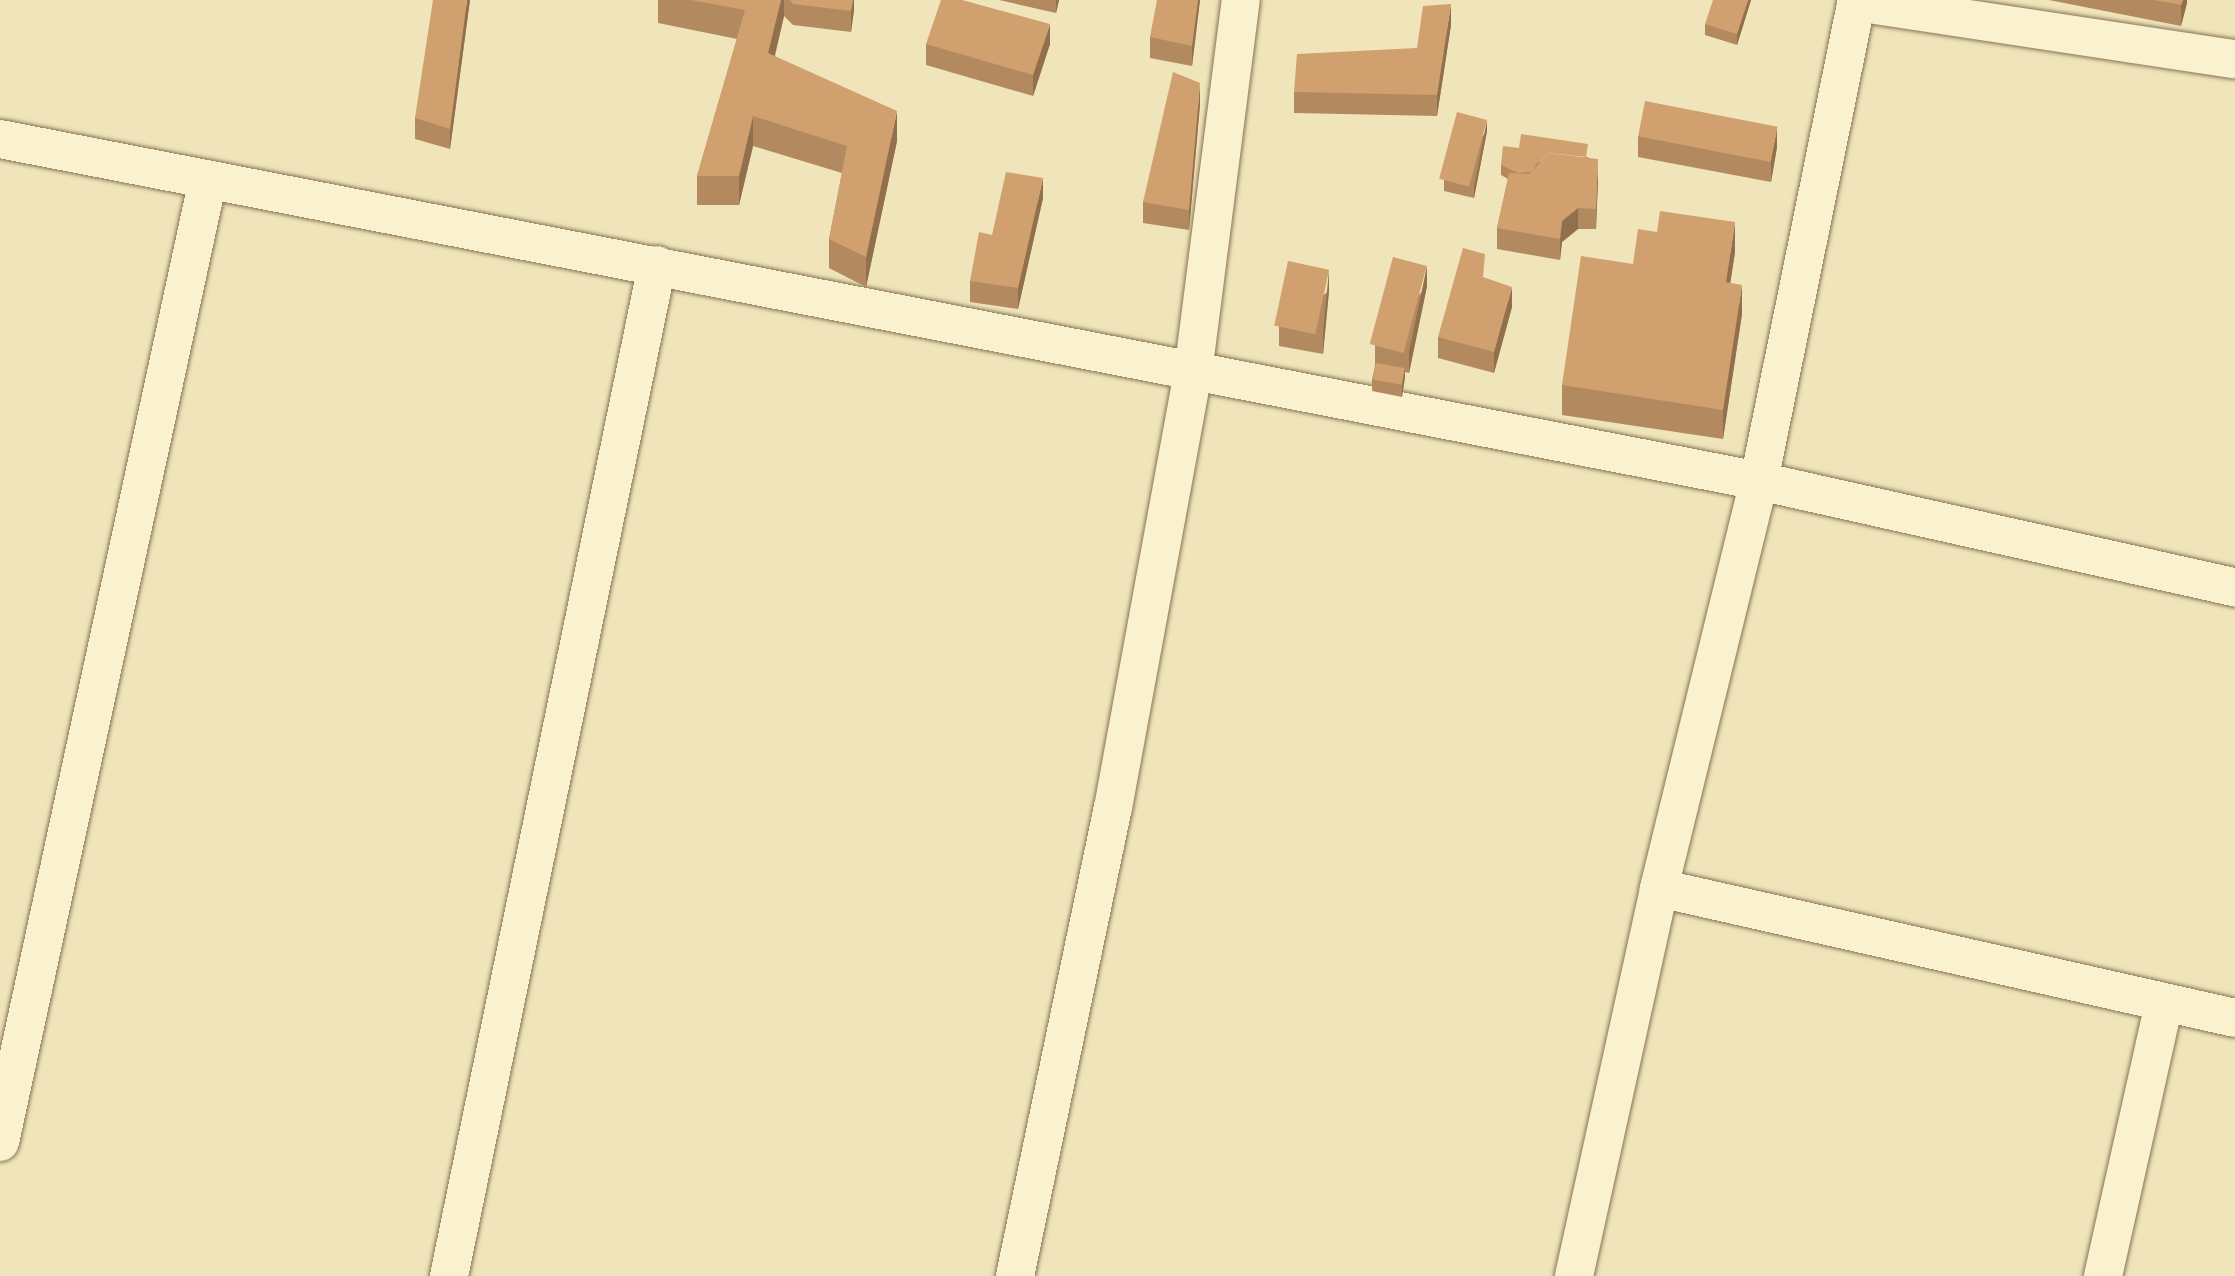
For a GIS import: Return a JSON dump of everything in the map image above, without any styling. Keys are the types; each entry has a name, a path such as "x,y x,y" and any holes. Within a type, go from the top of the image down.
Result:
{"street":[{"path":"1015,1276 1113,808 1193,373 1241,0"},
{"path":"1574,1276 1659,888 1759,481 1857,1 2235,59"},
{"path":"0,139 1759,481 2235,587"},
{"path":"0,1142 208,179"},
{"path":"449,1276 657,265"},
{"path":"1659,888 2235,1018"},
{"path":"2103,1276 2164,1004"}],"building":[{"path":"433,0 467,0 450,129 415,118"},
{"path":"691,0 781,0 768,53 897,111 866,257 829,239 847,146 753,116 739,176 697,176 745,10"},
{"path":"790,0 853,0 851,11 793,4"},
{"path":"941,0 962,0 1050,24 1033,75 926,44"},
{"path":"1157,0 1198,0 1192,46 1150,37"},
{"path":"1713,0 1748,0 1737,34 1705,24"},
{"path":"2154,0 2183,0 2181,5"},
{"path":"1451,4 1437,95 1294,92 1297,54 1417,48 1423,6"},
{"path":"1173,72 1200,83 1189,210 1143,202"},
{"path":"1645,101 1778,127 1771,162 1638,136"},
{"path":"1457,112 1487,120 1469,187 1439,179"},
{"path":"1521,134 1588,144 1586,157 1548,153 1532,172 1518,173 1501,165 1503,146 1519,148"},
{"path":"1548,153 1598,159 1596,209 1578,208 1562,221 1560,239 1497,228 1509,173 1530,174"},
{"path":"1006,172 1043,178 1018,288 970,281 979,232 992,235"},
{"path":"1660,211 1735,222 1726,282 1742,285 1723,410 1562,385 1581,256 1633,264 1638,229 1657,232"},
{"path":"1463,248 1485,254 1483,277 1512,287 1494,352 1438,337"},
{"path":"1393,257 1427,266 1404,353 1370,344"},
{"path":"1288,261 1329,270 1315,334 1274,326"},
{"path":"1376,363 1405,368 1402,385 1373,380"}]}
